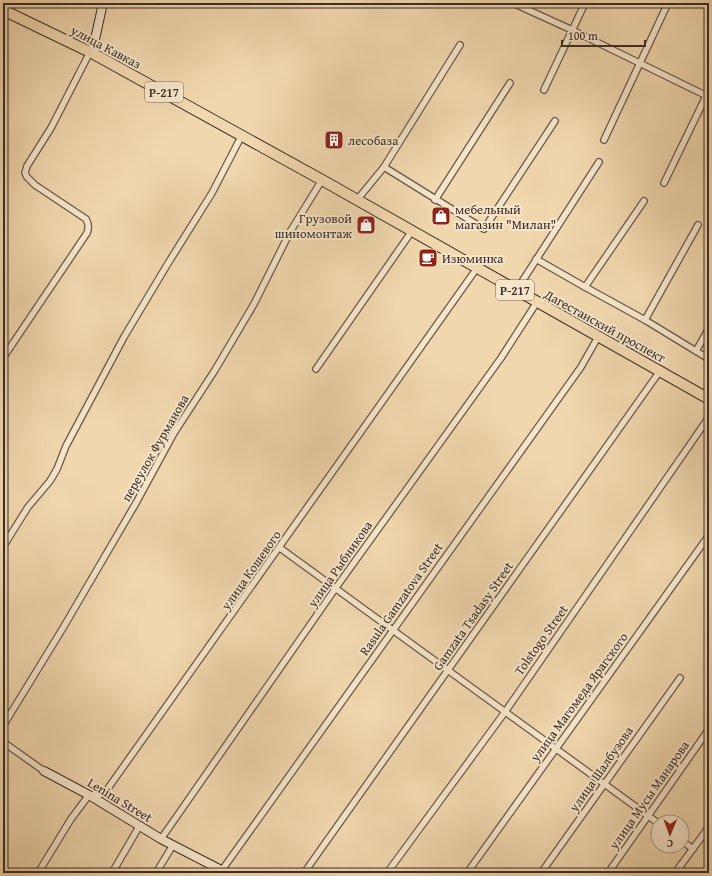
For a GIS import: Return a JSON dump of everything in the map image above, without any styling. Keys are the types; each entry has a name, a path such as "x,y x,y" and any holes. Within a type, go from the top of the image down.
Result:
{"highway":[{"name":"улица Кавказ","path":"3,10 91,52 322,180"},
{"name":"Дагестанский проспект","path":"322,180 709,399"}],"street":[{"path":"3,358 89,228 86,219 35,185 25,173 27,166 51,128 91,52 103,3"},
{"path":"544,90 585,3"},
{"path":"604,140 668,3"},
{"path":"515,4 708,94 664,183"},
{"path":"357,200 384,167 460,45"},
{"path":"435,200 510,83"},
{"path":"384,167 484,229 555,121"},
{"path":"3,546 28,507 50,481 57,469 66,446 121,343 167,265 212,194 242,135"},
{"path":"516,290 599,162"},
{"name":"переулок Фурманова","path":"3,726 63,628 132,510 174,433 215,370 250,311 290,232 322,180"},
{"path":"586,287 644,201"},
{"path":"645,320 698,225"},
{"path":"316,369 412,231"},
{"path":"536,259 645,320 709,359"},
{"name":"улица Кошевого","path":"89,795 104,794 280,548 477,268"},
{"name":"улица Рыбникова","path":"161,839 335,589 501,358 537,302"},
{"path":"696,351 709,328"},
{"name":"Rasula Gamzatova Street","path":"224,872 393,630 581,366 598,337"},
{"name":"Gamzata Tsadasy Street","path":"304,873 660,371"},
{"name":"Tolstogo Street","path":"387,873 505,712 709,417"},
{"name":"улица Магомеда Ярагского","path":"467,873 709,535"},
{"path":"280,548 648,816"},
{"name":"улица Шалбузова","path":"541,873 680,678"},
{"name":"улица Мусы Манарова","path":"608,873 709,729"},
{"name":"Lenina Street","path":"3,742 44,771 89,795 161,839 224,872"},
{"path":"38,873 89,795"},
{"path":"112,873 140,825"},
{"path":"675,873 709,827"},
{"path":"156,873 173,845"}],"place":[{"name":"лесобаза","path":"334,140"},
{"name":"мебельный магазин \"Милан\"","path":"441,216"},
{"name":"Грузовой шиномонтаж","path":"366,225"},
{"name":"Изюминка","path":"428,258"}]}
